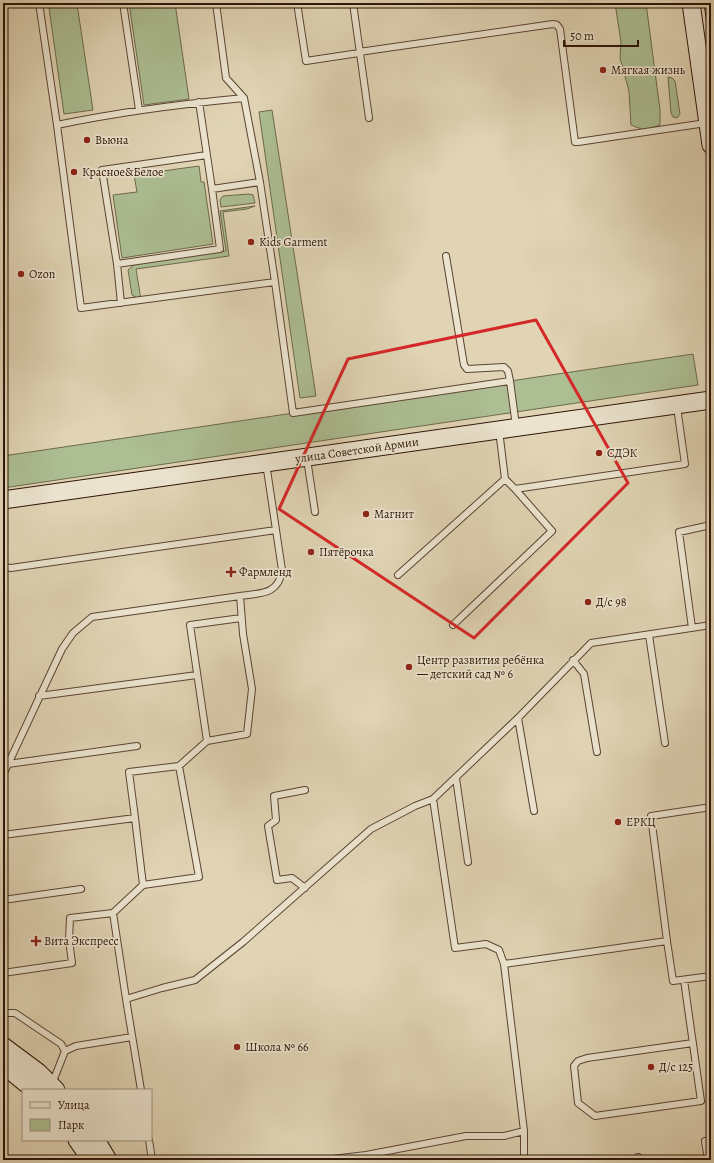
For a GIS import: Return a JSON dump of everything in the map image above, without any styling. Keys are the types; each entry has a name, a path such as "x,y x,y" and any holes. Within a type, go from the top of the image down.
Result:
{"main road":[{"path":"691,3 711,145"},
{"name":"улица Советской Армии","path":"3,500 711,400"},
{"path":"3,1046 38,1072 54,1088"},
{"path":"3,1065 33,1089"},
{"path":"78,1141 91,1160"},
{"path":"97,1141 108,1160"}],"lane":[{"path":"39,3 81,308 275,282"},
{"path":"123,3 139,110"},
{"path":"216,3 226,78 244,98 260,182 293,413 510,381"},
{"path":"297,3 306,61 553,24 557,25 560,29 575,142 708,122"},
{"path":"353,3 369,118"},
{"path":"57,125 139,110 244,98"},
{"path":"116,264 220,249 199,102"},
{"path":"121,303 102,170 207,155"},
{"path":"212,189 260,182"},
{"path":"446,256 464,365 467,369 504,367 508,370 516,428"},
{"path":"515,489 685,464 677,405"},
{"path":"453,625 552,531 505,479 498,430"},
{"path":"307,457 315,512"},
{"path":"3,775 62,649 74,633 92,617 263,593 272,589 281,579 282,570 266,463"},
{"path":"398,575 505,479"},
{"path":"692,628 679,532 711,525"},
{"path":"3,567 11,568 276,530"},
{"path":"142,885 129,772 179,766 207,741 247,734 252,689 241,618 240,596"},
{"path":"207,741 190,625 241,618"},
{"path":"126,999 195,980 243,942 372,828 415,806 433,799 518,718 591,643 711,625"},
{"path":"649,635 665,743"},
{"path":"573,660 584,674 597,752"},
{"path":"39,696 197,675"},
{"path":"518,718 534,811"},
{"path":"8,764 137,746"},
{"path":"3,973 72,963 69,940 70,918 113,913 142,885 199,877 179,766"},
{"path":"456,778 468,862"},
{"path":"305,790 274,796 276,820 268,826 277,880 292,878 305,888"},
{"path":"433,799 455,948 486,944 499,950 504,964 524,1131 524,1160"},
{"path":"711,807 650,816 673,981 711,976"},
{"path":"3,834 135,818"},
{"path":"3,900 81,889"},
{"path":"113,913 141,1089"},
{"path":"504,964 667,941"},
{"path":"684,980 693,1043 701,1101 595,1116 578,1103 574,1066 578,1061 587,1058 693,1043"},
{"path":"3,1012 15,1013 61,1044 65,1050 54,1088"},
{"path":"65,1050 76,1046 132,1037"},
{"path":"324,1160 367,1157 466,1136 504,1136 524,1131"},
{"path":"149,1141 152,1160"},
{"path":"705,1141 708,1160"}],"highlighted area":[{"path":"536,320 628,483 474,638 279,509 348,359"}],"green space":[{"path":"129,3 175,3 189,99 144,105"},
{"path":"615,3 646,3 660,110 660,125 644,130 631,125 629,91 620,58 621,42"},
{"path":"77,4 93,110 64,114 49,8"},
{"path":"668,77 675,81 680,114 677,118 673,117 671,113"},
{"path":"272,110 316,396 300,398 259,112"},
{"path":"199,166 201,182 204,182 213,244 122,258 113,195 137,192 134,175"},
{"path":"253,195 255,203 221,207 220,200 223,196"},
{"path":"255,206 247,209 223,212 229,256 136,269 141,300 132,295 128,270 135,264 226,251 220,211"},
{"path":"693,354 698,385 3,488 3,456"}],"tram line":[{"path":"704,3 711,53"}],"place":[{"name":"Мягкая жизнь","path":"603,70"},
{"name":"Вьюна","path":"87,140"},
{"name":"Красное&Белое","path":"74,172"},
{"name":"Kids Garment","path":"251,242"},
{"name":"Ozon","path":"21,274"},
{"name":"СДЭК","path":"599,453"},
{"name":"Магнит","path":"366,514"},
{"name":"Пятёрочка","path":"311,552"},
{"name":"Фармленд","path":"231,572"},
{"name":"Д/с 98","path":"588,602"},
{"name":"Центр развития ребёнка — детский сад № 6","path":"409,667"},
{"name":"ЕРКЦ","path":"618,822"},
{"name":"Вита Экспресс","path":"36,941"},
{"name":"Школа № 66","path":"237,1047"},
{"name":"Д/с 125","path":"651,1067"}]}
